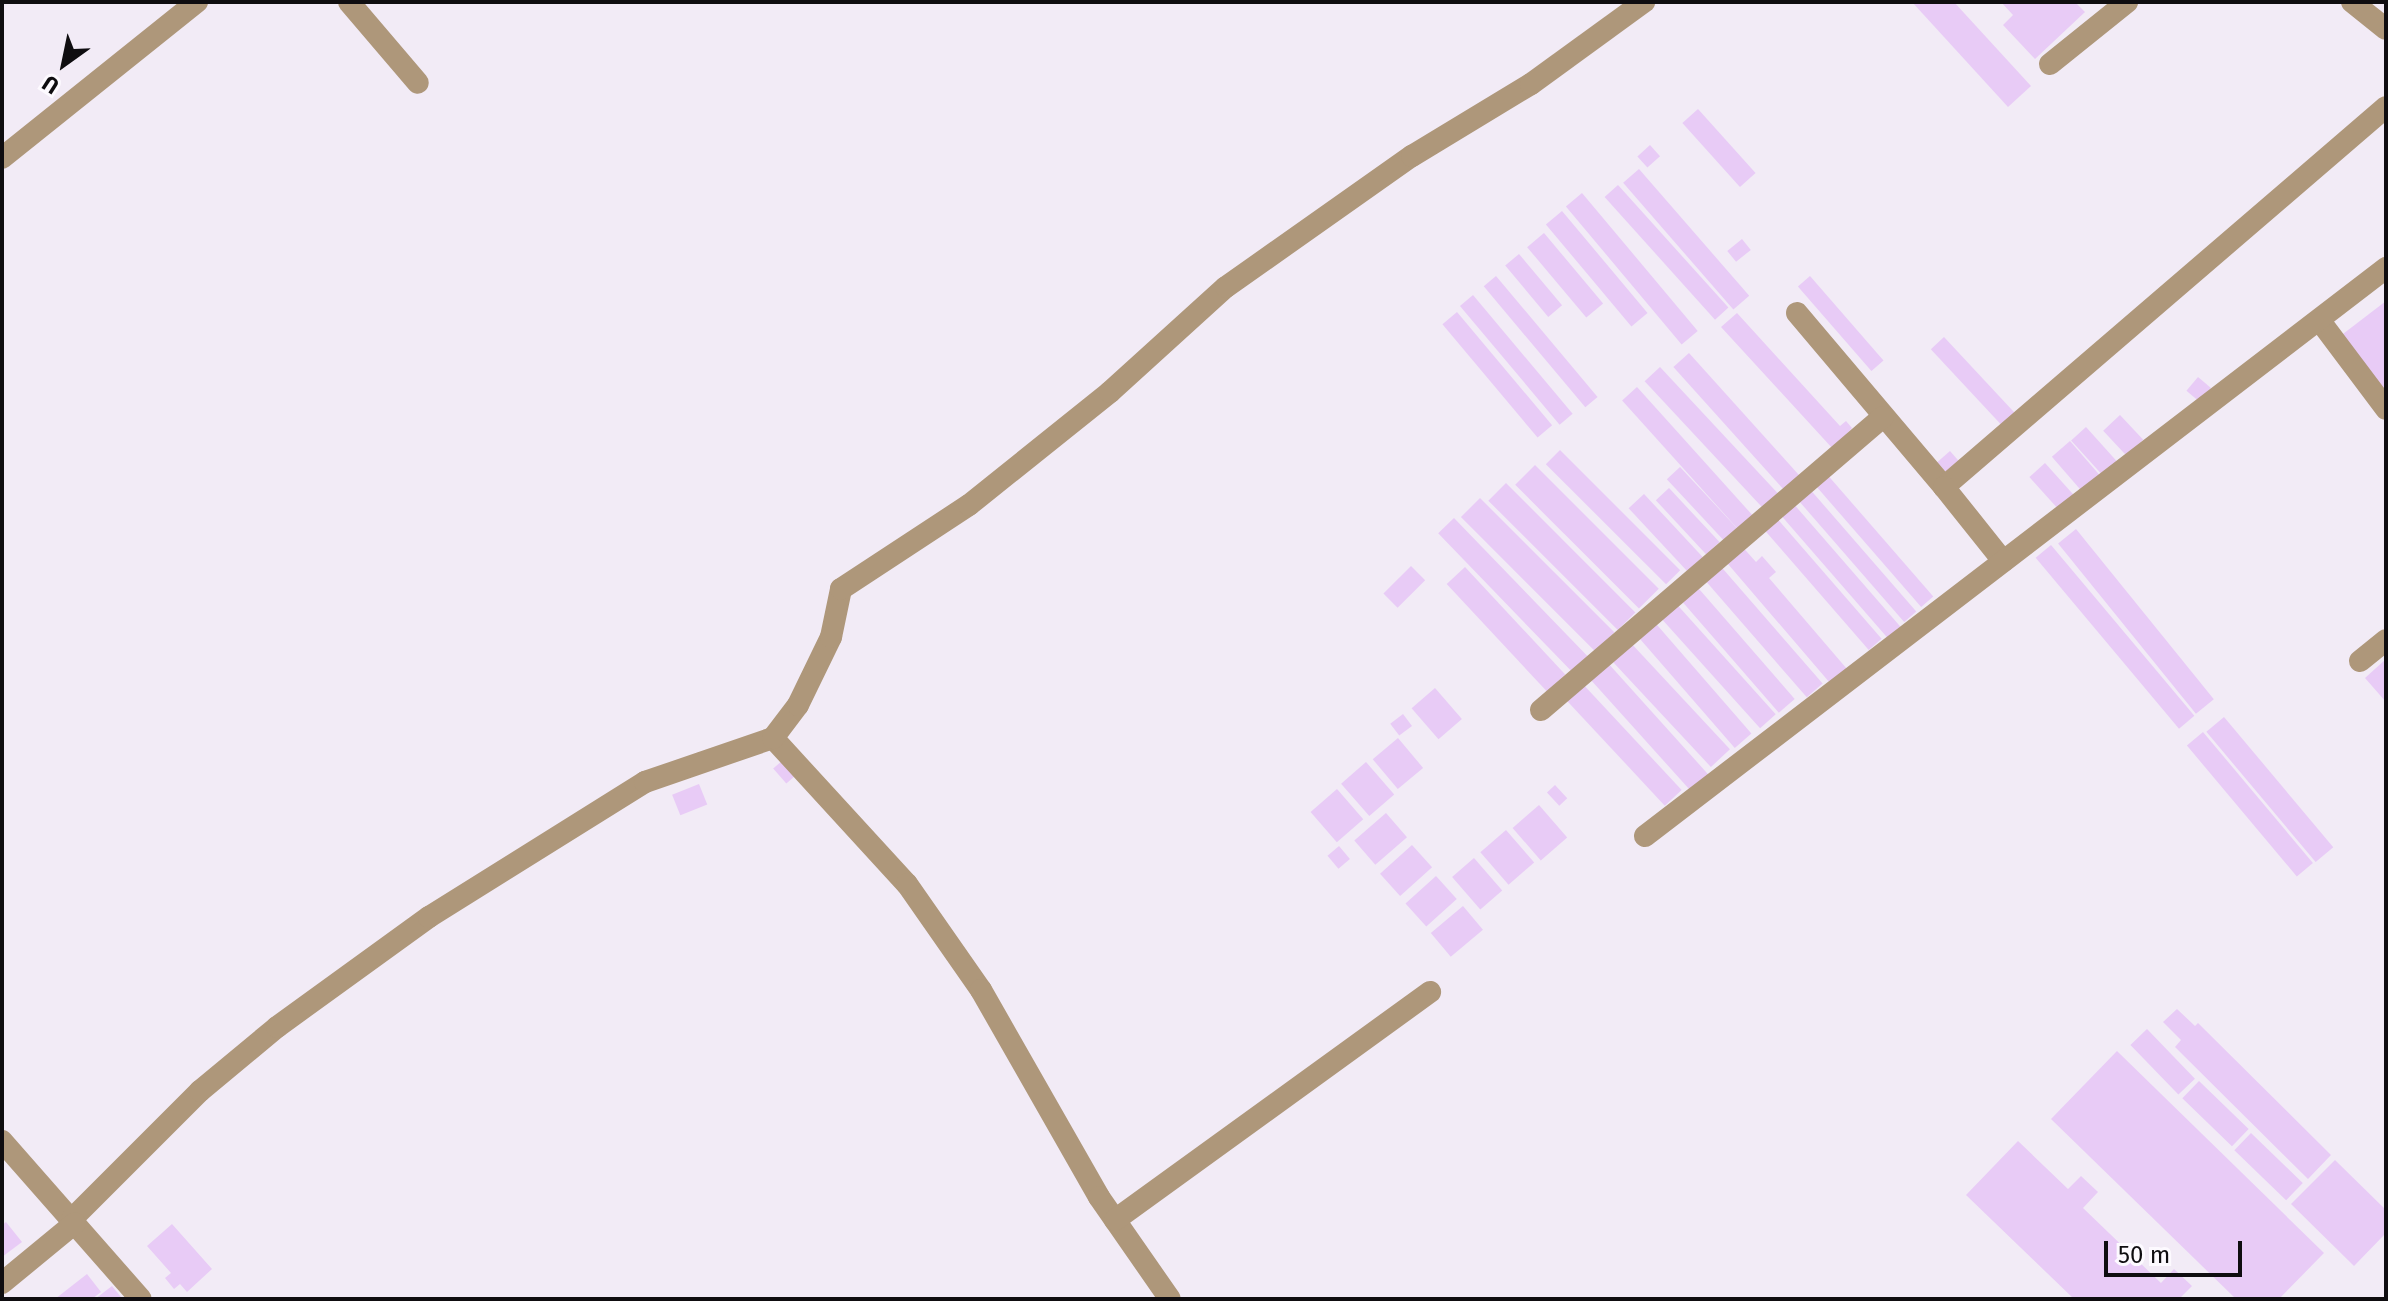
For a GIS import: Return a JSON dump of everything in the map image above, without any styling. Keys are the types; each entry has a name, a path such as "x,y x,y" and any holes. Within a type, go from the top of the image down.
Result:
{"street":[{"path":"2,158 197,2"},
{"path":"349,2 418,83"},
{"path":"2,1283 79,1229 200,1091 277,1027 429,917 645,782 773,738 798,705 831,637 841,589 969,505 1134,372 1226,287 1412,156 1531,84 1644,2"},
{"path":"2050,64 2127,2"},
{"path":"2352,2 2386,29"},
{"path":"1944,487 2386,107"},
{"path":"1645,836 2386,268"},
{"path":"1797,313 2003,561"},
{"path":"2320,321 2386,409"},
{"path":"1541,710 1883,417"},
{"path":"2360,661 2386,640"},
{"path":"773,738 907,884 981,990 1115,1220 1170,1299"},
{"path":"1115,1220 1430,992"},
{"path":"2,1141 141,1299"}],"building":[{"path":"1912,2 1954,2 2031,86 2008,107"},
{"path":"2001,2 2075,2 2085,12 2035,59 2003,25 2013,15"},
{"path":"1698,109 1756,173 1740,187 1682,123"},
{"path":"1650,145 1660,156 1647,168 1637,156"},
{"path":"1639,169 1749,296 1733,310 1623,183"},
{"path":"1618,185 1728,308 1715,320 1605,197"},
{"path":"1582,193 1698,331 1682,344 1566,206"},
{"path":"1562,211 1647,313 1631,326 1546,224"},
{"path":"1544,233 1603,303 1586,318 1527,247"},
{"path":"1742,239 1751,250 1736,262 1727,251"},
{"path":"1519,254 1562,305 1548,317 1505,266"},
{"path":"1496,276 1598,397 1585,407 1484,286"},
{"path":"1810,276 1883,361 1871,371 1798,286"},
{"path":"1473,295 1573,414 1560,425 1460,306"},
{"path":"2386,301 2386,399 2339,337"},
{"path":"1457,312 1552,425 1538,438 1442,324"},
{"path":"1737,313 1840,426 1846,421 1852,428 1833,449 1721,327"},
{"path":"1944,337 2018,416 2004,428 1931,349"},
{"path":"1689,353 1801,477 1785,491 1673,367"},
{"path":"1660,367 1779,494 1763,509 1645,381"},
{"path":"2198,377 2211,388 2199,402 2186,391"},
{"path":"1637,387 1753,516 1738,529 1622,400"},
{"path":"2120,415 2143,440 2126,456 2103,431"},
{"path":"2086,427 2117,461 2102,475 2071,440"},
{"path":"2070,441 2100,475 2081,491 2052,457"},
{"path":"1560,450 1680,570 1666,584 1546,464"},
{"path":"1950,451 1962,465 1949,476 1937,462"},
{"path":"2045,463 2074,495 2058,509 2029,477"},
{"path":"1535,465 1659,589 1639,609 1515,485"},
{"path":"1680,467 1737,528 1724,541 1667,479"},
{"path":"1825,472 1933,597 1921,607 1813,482"},
{"path":"1506,483 1635,612 1618,630 1488,501"},
{"path":"1808,487 1916,612 1904,622 1796,497"},
{"path":"1669,488 1719,542 1706,554 1656,500"},
{"path":"1644,494 1703,557 1687,571 1629,508"},
{"path":"1480,498 1614,632 1595,651 1461,517"},
{"path":"1792,502 1900,627 1887,638 1779,513"},
{"path":"1774,515 1882,639 1869,650 1761,526"},
{"path":"1454,518 1588,657 1572,672 1438,533"},
{"path":"2076,529 2214,699 2196,714 2058,543"},
{"path":"1739,543 1756,562 1762,556 1776,572 1769,578 1847,669 1830,683 1722,557"},
{"path":"2051,545 2194,716 2179,729 2036,558"},
{"path":"1717,562 1823,684 1807,697 1701,576"},
{"path":"1411,566 1425,580 1398,608 1383,594"},
{"path":"1465,567 1565,675 1547,692 1447,584"},
{"path":"1693,582 1795,699 1779,713 1677,596"},
{"path":"1672,599 1776,714 1760,728 1656,613"},
{"path":"1651,618 1751,733 1735,748 1634,632"},
{"path":"1629,641 1730,749 1711,767 1610,659"},
{"path":"2386,659 2386,702 2365,678"},
{"path":"1607,662 1709,775 1691,791 1589,678"},
{"path":"1580,681 1682,790 1665,806 1563,697"},
{"path":"1435,688 1462,719 1439,739 1412,708"},
{"path":"1403,714 1412,726 1399,736 1390,724"},
{"path":"2224,717 2333,847 2316,862 2206,732"},
{"path":"2203,732 2313,863 2297,876 2187,745"},
{"path":"1398,738 1423,768 1398,789 1373,759"},
{"path":"783,760 796,775 786,784 773,769"},
{"path":"1366,762 1394,794 1369,816 1341,784"},
{"path":"699,784 707,804 680,815 672,795"},
{"path":"1555,785 1567,798 1559,806 1547,793"},
{"path":"1337,789 1363,819 1337,842 1311,812"},
{"path":"1539,805 1567,837 1541,860 1513,828"},
{"path":"1386,813 1407,837 1375,865 1354,841"},
{"path":"1506,830 1534,862 1509,885 1480,852"},
{"path":"1412,845 1432,867 1400,896 1380,874"},
{"path":"1339,846 1350,859 1338,869 1328,856"},
{"path":"1474,858 1502,890 1480,909 1452,877"},
{"path":"1436,876 1457,899 1426,926 1406,903"},
{"path":"1463,906 1483,930 1451,957 1431,933"},
{"path":"2177,1009 2195,1026 2198,1023 2331,1155 2308,1179 2175,1047 2181,1040 2163,1022"},
{"path":"2147,1029 2195,1079 2178,1095 2130,1045"},
{"path":"2117,1051 2324,1253 2279,1299 2236,1299 2051,1119"},
{"path":"2199,1081 2249,1129 2232,1146 2182,1098"},
{"path":"2251,1133 2303,1183 2286,1200 2234,1150"},
{"path":"2018,1141 2068,1189 2081,1176 2098,1192 2083,1208 2161,1283 2174,1269 2192,1286 2179,1299 2074,1299 1966,1195"},
{"path":"2335,1160 2386,1210 2386,1233 2354,1266 2291,1204"},
{"path":"6,1222 22,1242 2,1257 2,1225"},
{"path":"172,1224 212,1269 187,1292 180,1284 174,1289 165,1278 171,1273 147,1246"},
{"path":"87,1274 101,1292 92,1299 55,1299"},
{"path":"112,1286 121,1297 95,1299"}]}
